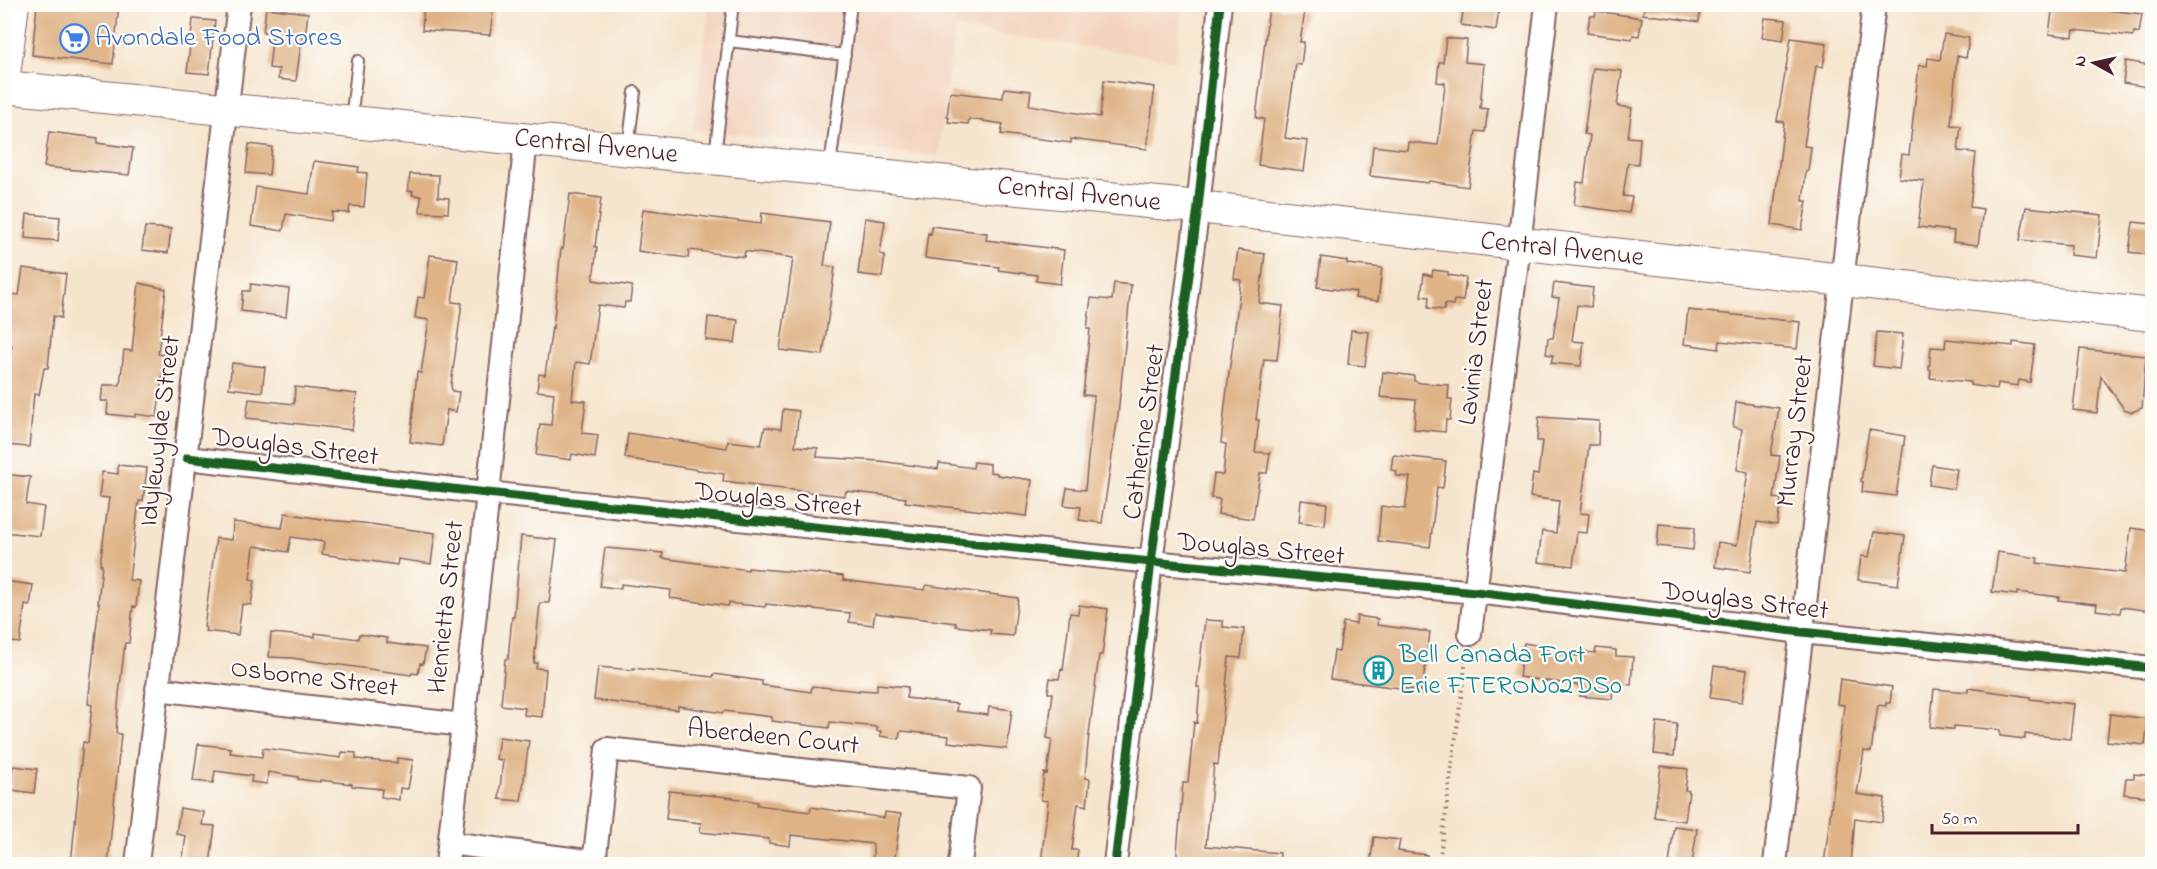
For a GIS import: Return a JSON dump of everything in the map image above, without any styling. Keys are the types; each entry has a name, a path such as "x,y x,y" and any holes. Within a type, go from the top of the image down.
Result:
{"main road":[{"path":"4,75 12,4"},
{"name":"Central Avenue","path":"4,87 1198,207 2152,315"}],"street":[{"name":"Idylewylde Street","path":"137,864 187,458 239,4"},
{"name":"Catherine Street","path":"1115,864 1150,562 1198,207 1220,4"},
{"name":"Lavinia Street","path":"1470,634 1547,4"},
{"name":"Murray Street","path":"1775,864 1874,4"},
{"name":"Henrietta Street","path":"448,854 464,725 526,140"},
{"name":"Douglas Street","path":"187,458 487,493 1150,562 1476,592 1802,632 2152,668"},
{"name":"Osborne Street","path":"157,689 464,725"},
{"name":"Aberdeen Court","path":"448,854 594,863 607,749 969,788 960,864"}],"lane":[{"path":"715,158 733,4"},
{"path":"829,169 851,4"},
{"path":"729,41 845,55"},
{"path":"351,122 358,61"},
{"path":"628,150 635,92"}],"path":[{"path":"1439,864 1470,634"}],"shaded area":[{"path":"709,5 1182,5 1176,60 955,28 938,156 693,130"}],"building":[{"path":"37,4 119,4 113,64 32,55"},
{"path":"424,4 494,4 490,35 422,30"},
{"path":"1464,4 1500,4 1496,30 1461,25"},
{"path":"1644,4 1701,4 1699,22 1643,14"},
{"path":"2053,4 2074,4 2074,6 2142,14 2139,33 2134,32 2133,36 2074,30 2073,37 2049,34"},
{"path":"1269,6 1305,11 1300,42 1304,42 1301,65 1296,64 1285,138 1308,141 1304,171 1258,165 1264,119 1256,118"},
{"path":"266,8 308,13 296,81 278,79 279,69 269,68 273,33 263,32"},
{"path":"1596,11 1642,18 1639,36 1633,35 1632,39 1587,33 1590,16 1595,16"},
{"path":"1765,18 1786,20 1783,40 1762,37"},
{"path":"193,19 215,21 209,74 187,72"},
{"path":"1944,34 1969,38 1966,58 1957,56 1951,125 1961,126 1958,151 1976,153 1970,207 1983,209 1978,245 1953,242 1954,231 1918,227 1924,181 1899,178 1902,154 1909,155 1919,65 1927,66 1928,58 1940,60"},
{"path":"1446,38 1467,40 1465,62 1484,64 1480,108 1488,109 1485,132 1476,131 1468,187 1370,176 1373,146 1407,150 1408,142 1438,145 1445,83 1437,82 1439,62 1443,62"},
{"path":"1791,38 1827,43 1823,67 1816,66 1804,146 1811,147 1808,171 1806,171 1803,201 1807,201 1802,230 1772,225 1784,122 1777,121"},
{"path":"2126,61 2150,65 2147,87 2123,83"},
{"path":"1593,68 1622,71 1617,106 1632,108 1628,137 1640,138 1638,164 1628,163 1623,196 1632,197 1629,213 1574,205 1577,182 1584,183 1590,135 1584,134"},
{"path":"1104,80 1155,87 1147,149 1071,139 1071,143 1001,134 1003,124 969,119 968,124 948,122 950,92 1003,98 1004,88 1031,91 1029,105 1100,117"},
{"path":"49,132 98,138 97,143 133,148 129,175 44,167"},
{"path":"249,144 272,147 269,175 246,173"},
{"path":"314,161 359,167 358,172 367,173 364,207 350,206 349,213 332,212 331,221 286,214 283,231 251,226 256,187 309,194"},
{"path":"410,174 439,175 438,197 449,198 448,213 420,212 421,196 412,195 413,191 408,191"},
{"path":"570,194 601,198 593,280 632,286 630,302 625,302 624,308 598,305 590,364 576,362 572,400 586,401 582,433 598,435 595,458 572,454 571,460 536,455 540,424 551,425 554,393 537,391 539,374 545,375 553,328 561,248 563,249"},
{"path":"2026,207 2102,215 2097,258 2070,255 2071,245 2020,240"},
{"path":"643,209 761,224 762,213 830,222 824,266 835,267 823,355 780,350 793,258 745,251 744,257 689,250 688,258 638,251"},
{"path":"27,214 60,217 58,241 25,238"},
{"path":"865,218 885,221 880,254 885,255 882,277 858,274"},
{"path":"2133,222 2152,224 2152,255 2129,252"},
{"path":"931,226 987,233 986,240 1064,250 1060,284 1036,281 1037,275 998,270 999,267 925,258"},
{"path":"145,227 171,229 168,253 142,250"},
{"path":"1238,250 1265,254 1259,303 1283,306 1277,360 1264,359 1256,420 1259,420 1255,452 1270,453 1267,473 1260,473 1253,519 1218,514 1220,499 1211,498 1214,474 1223,475 1226,444 1221,443 1241,280 1234,279"},
{"path":"430,255 458,259 452,302 462,303 451,385 452,391 459,392 456,412 447,410 442,446 410,442 417,372 421,373 429,320 415,318 418,297 424,298"},
{"path":"1321,257 1347,261 1347,264 1382,268 1378,301 1355,298 1356,292 1317,287"},
{"path":"23,268 66,274 61,318 53,316 48,368 44,368 39,395 34,394 29,447 4,445 4,402 12,345 6,344 12,294 19,295"},
{"path":"1433,270 1466,278 1463,301 1454,300 1453,305 1445,304 1444,310 1428,308 1429,297 1421,296 1424,274 1432,276"},
{"path":"139,283 166,289 158,354 165,355 157,417 107,414 108,401 101,401 103,385 120,385 124,350 132,351"},
{"path":"1114,283 1131,285 1118,415 1102,523 1079,520 1081,507 1064,505 1067,488 1085,490 1094,396 1083,395 1091,298 1112,300"},
{"path":"1554,283 1593,288 1591,307 1577,305 1572,341 1584,342 1581,366 1551,363 1553,355 1546,354 1548,338 1553,338 1559,298 1552,297"},
{"path":"251,284 289,289 286,317 241,311 243,291 250,291"},
{"path":"1688,310 1800,322 1797,349 1720,341 1719,349 1684,344"},
{"path":"708,317 738,320 735,343 706,340"},
{"path":"1351,330 1369,332 1365,366 1348,364"},
{"path":"1877,332 1903,334 1899,369 1873,366"},
{"path":"1946,339 2013,346 2013,342 2035,345 2030,382 2019,380 2018,386 1998,383 1997,389 1970,385 1970,382 1930,378 1931,347 1945,348"},
{"path":"2080,349 2146,356 2142,408 2132,412 2124,409 2101,376 2097,413 2073,410"},
{"path":"232,363 265,367 262,392 229,388"},
{"path":"1383,372 1414,376 1414,381 1421,383 1449,385 1448,399 1452,399 1450,420 1446,420 1445,432 1414,429 1416,400 1380,397"},
{"path":"295,387 357,394 352,430 246,418 249,399 294,404"},
{"path":"1736,402 1779,408 1771,455 1780,456 1774,498 1781,499 1777,525 1757,522 1750,572 1715,567 1718,542 1737,545 1748,472 1737,470 1742,429 1733,427"},
{"path":"783,409 799,411 795,446 818,448 817,457 880,461 938,469 939,463 973,468 974,462 990,464 990,472 997,473 997,475 1032,480 1027,516 905,502 906,498 846,491 845,496 757,486 723,481 724,474 625,458 628,433 727,448 728,441 761,445 765,427 781,429"},
{"path":"1539,417 1599,421 1598,445 1589,445 1580,513 1589,514 1587,533 1577,532 1573,566 1538,562 1542,531 1556,533 1559,501 1530,497 1533,474 1538,475 1542,441 1537,441"},
{"path":"1869,430 1905,436 1896,496 1862,492 1863,482 1861,481"},
{"path":"1393,455 1446,461 1443,488 1437,487 1430,547 1378,541 1381,506 1405,509 1410,477 1396,476 1397,471 1391,470"},
{"path":"118,465 147,468 143,501 139,501 129,580 139,581 136,607 133,606 129,643 125,643 119,694 116,733 121,734 108,864 71,864 83,742 88,743 92,705 88,704 99,603 102,565 100,565 109,498 99,497 102,472 118,474"},
{"path":"1932,465 1957,469 1954,489 1929,485"},
{"path":"4,474 30,477 26,504 44,507 40,536 4,532"},
{"path":"1301,500 1327,503 1325,525 1299,522"},
{"path":"285,513 435,533 431,564 398,559 397,565 322,554 324,542 291,537 288,552 254,546 250,579 255,580 251,605 242,604 238,635 205,631 216,538 232,540 233,522 282,528"},
{"path":"1659,524 1695,527 1693,550 1657,546"},
{"path":"2131,528 2152,531 2152,611 2121,607 2120,613 2096,610 2097,604 2058,600 2059,597 2017,592 2017,595 1992,592 1998,552 2038,558 2037,563 2125,573"},
{"path":"1874,532 1905,536 1898,585 1858,580 1861,556 1869,557"},
{"path":"521,536 557,540 549,603 540,603 534,663 537,663 536,668 546,669 542,717 524,715 525,708 501,705 505,659 508,659 512,617 514,617"},
{"path":"605,548 663,553 662,558 748,570 748,568 818,573 843,576 843,580 889,586 925,590 926,585 1018,598 1013,636 990,634 991,630 956,626 956,623 875,613 873,625 849,622 850,613 766,604 765,607 729,603 728,606 670,598 671,590 621,584 621,589 600,586"},
{"path":"4,581 33,585 30,606 25,605 20,643 4,641 8,602 4,602"},
{"path":"1079,605 1108,609 1102,655 1099,655 1088,743 1085,778 1090,779 1087,806 1078,804 1072,850 1078,850 1076,864 1041,864 1048,801 1041,800 1044,773 1047,774 1052,739 1047,738 1053,693 1048,693 1050,678 1059,679 1061,669 1063,670 1070,613 1078,614"},
{"name":"Bell Canada Fort Erie FTERON02DS0","path":"1357,616 1378,619 1377,625 1430,632 1422,691 1330,679 1334,651 1339,652 1343,622 1356,624"},
{"path":"1205,620 1223,621 1223,627 1244,629 1241,658 1229,657 1218,765 1214,764 1206,846 1280,853 1279,864 1176,864 1183,783 1188,783 1194,722 1197,723 1200,687 1197,687"},
{"path":"271,633 315,637 315,633 358,639 359,634 387,638 387,643 426,648 423,664 420,663 418,674 412,673 411,675 292,658 269,657"},
{"path":"1524,643 1548,647 1547,652 1584,657 1585,652 1595,653 1596,648 1616,650 1616,656 1633,657 1631,685 1613,683 1612,699 1580,696 1581,686 1519,677"},
{"path":"1714,666 1747,670 1742,702 1710,698"},
{"path":"598,667 633,670 633,668 713,677 714,674 762,681 762,685 811,692 812,686 859,691 877,691 877,684 908,687 906,698 957,704 956,711 988,715 989,707 1012,710 1007,749 948,742 949,736 902,731 899,739 880,736 881,731 877,731 877,727 830,722 829,728 772,721 772,717 724,711 723,713 678,706 678,710 594,700"},
{"path":"1840,679 1892,687 1890,703 1886,703 1886,706 1878,705 1871,752 1864,751 1857,794 1885,798 1882,822 1855,818 1851,864 1824,864 1844,705 1837,704"},
{"path":"1968,688 2074,704 2070,739 2025,734 2025,739 2000,736 2000,730 1954,726 1954,729 1930,727 1934,689 1968,692"},
{"path":"2110,714 2148,719 2145,745 2107,741"},
{"path":"1657,722 1677,724 1674,756 1654,754"},
{"path":"499,737 529,741 521,801 499,799 503,760 496,759"},
{"path":"198,744 231,748 230,753 262,757 263,748 341,758 342,752 356,753 356,759 397,763 397,758 413,760 408,789 400,788 399,800 381,797 382,789 298,779 298,777 268,772 267,784 251,782 252,776 215,771 213,783 193,781"},
{"path":"13,766 37,769 34,793 10,790"},
{"path":"1661,766 1688,769 1685,790 1689,791 1685,821 1654,817"},
{"path":"2134,774 2152,776 2152,797 2124,794 2126,778 2134,778"},
{"path":"669,791 727,797 758,802 757,805 810,812 811,807 884,818 885,812 901,814 894,864 878,864 879,859 873,858 873,844 791,835 790,846 769,843 769,839 700,832 701,823 666,819"},
{"path":"180,808 204,812 202,825 215,826 210,864 182,864 186,836 176,834"},
{"path":"1674,826 1697,829 1692,864 1669,864"},
{"path":"1374,837 1400,840 1398,851 1427,855 1427,864 1370,864"}],"cycle path":[{"path":"1115,864 1151,562 1198,207 1220,4"},
{"path":"187,458 487,493 1151,562 1476,592 1802,632 2152,668"}],"place":[{"name":"Avondale Food Stores","path":"74,38"},
{"name":"Bell Canada Fort Erie FTERON02DS0","path":"1378,671"}]}
